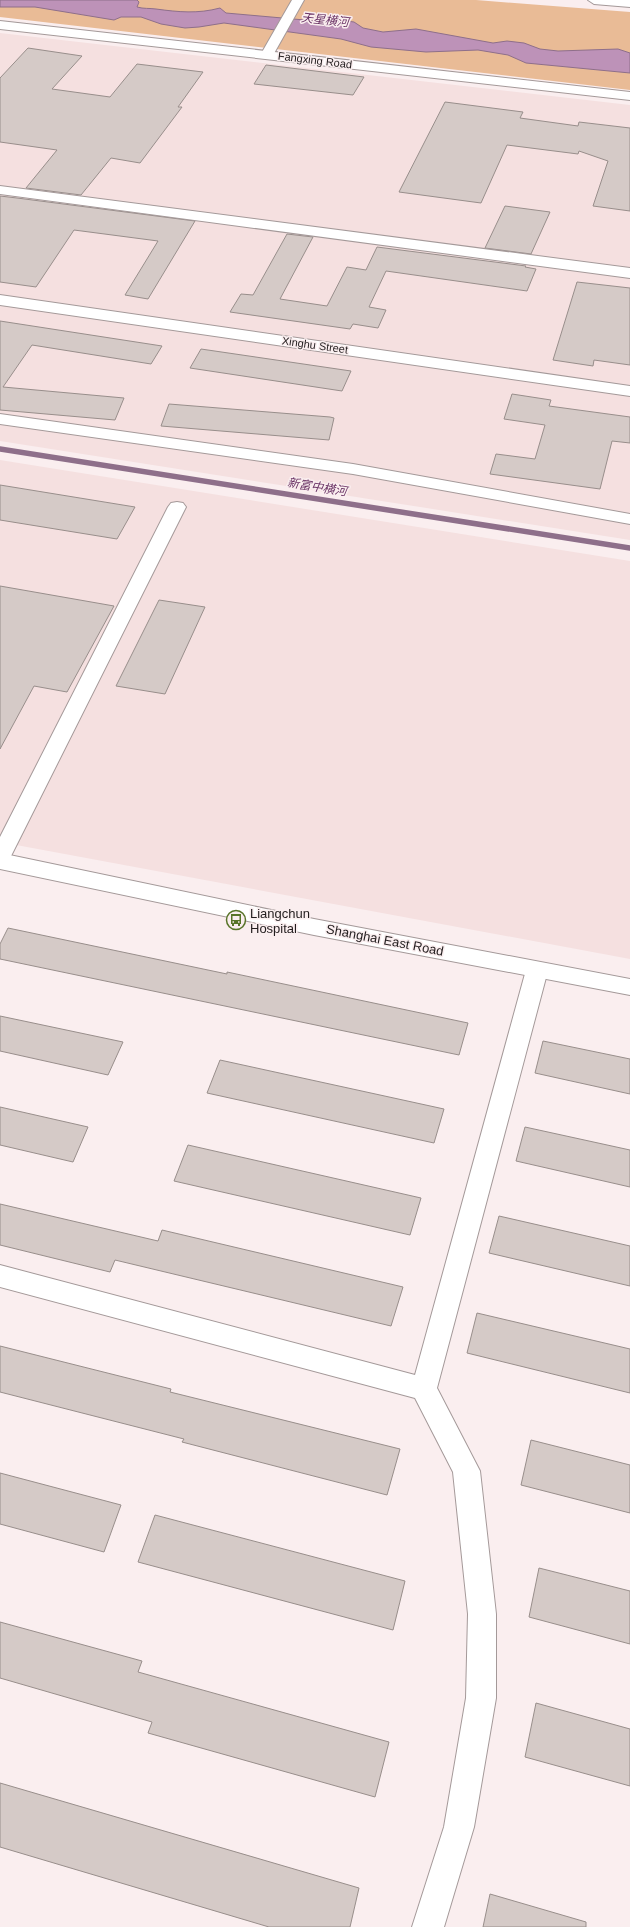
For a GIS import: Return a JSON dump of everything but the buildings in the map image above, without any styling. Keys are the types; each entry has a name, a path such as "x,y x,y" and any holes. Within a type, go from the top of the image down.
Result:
{"street":[{"path":"267,54 298,0"},
{"path":"594,0 630,3"},
{"name":"Fangxing Road","path":"0,24 630,96"},
{"path":"0,190 630,272"},
{"name":"Xinghu Street","path":"0,300 630,390"},
{"path":"0,419 353,469 630,519"},
{"path":"0,858 177,507"},
{"name":"Shanghai East Road","path":"0,861 140,892 630,987"},
{"path":"428,1927 459,1827 480,1705 482,1614 466,1471 424,1389 537,970"},
{"path":"0,1276 424,1389"}],"shaded area":[{"path":"0,0 476,0 630,12 630,90 0,17"},
{"path":"0,0 137,0 139,2 137,7 142,8 188,12 220,8 226,13 316,21 339,20 354,22 363,28 383,32 416,29 493,43 507,41 524,43 540,49 558,51 618,49 630,53 630,73 526,63 508,55 478,50 426,52 371,47 341,39 224,23 185,28 161,24 141,17 121,17 114,20 35,7 0,7"},
{"path":"0,33 630,105 630,540 0,441"},
{"path":"0,460 630,561 630,959 0,842"}],"waterway":[{"name":"新富中横河","path":"0,449 630,548"}],"place":[{"name":"Liangchun Hospital","path":"236,920"}],"water label":[{"name":"天星横河","path":"325,20"}]}
